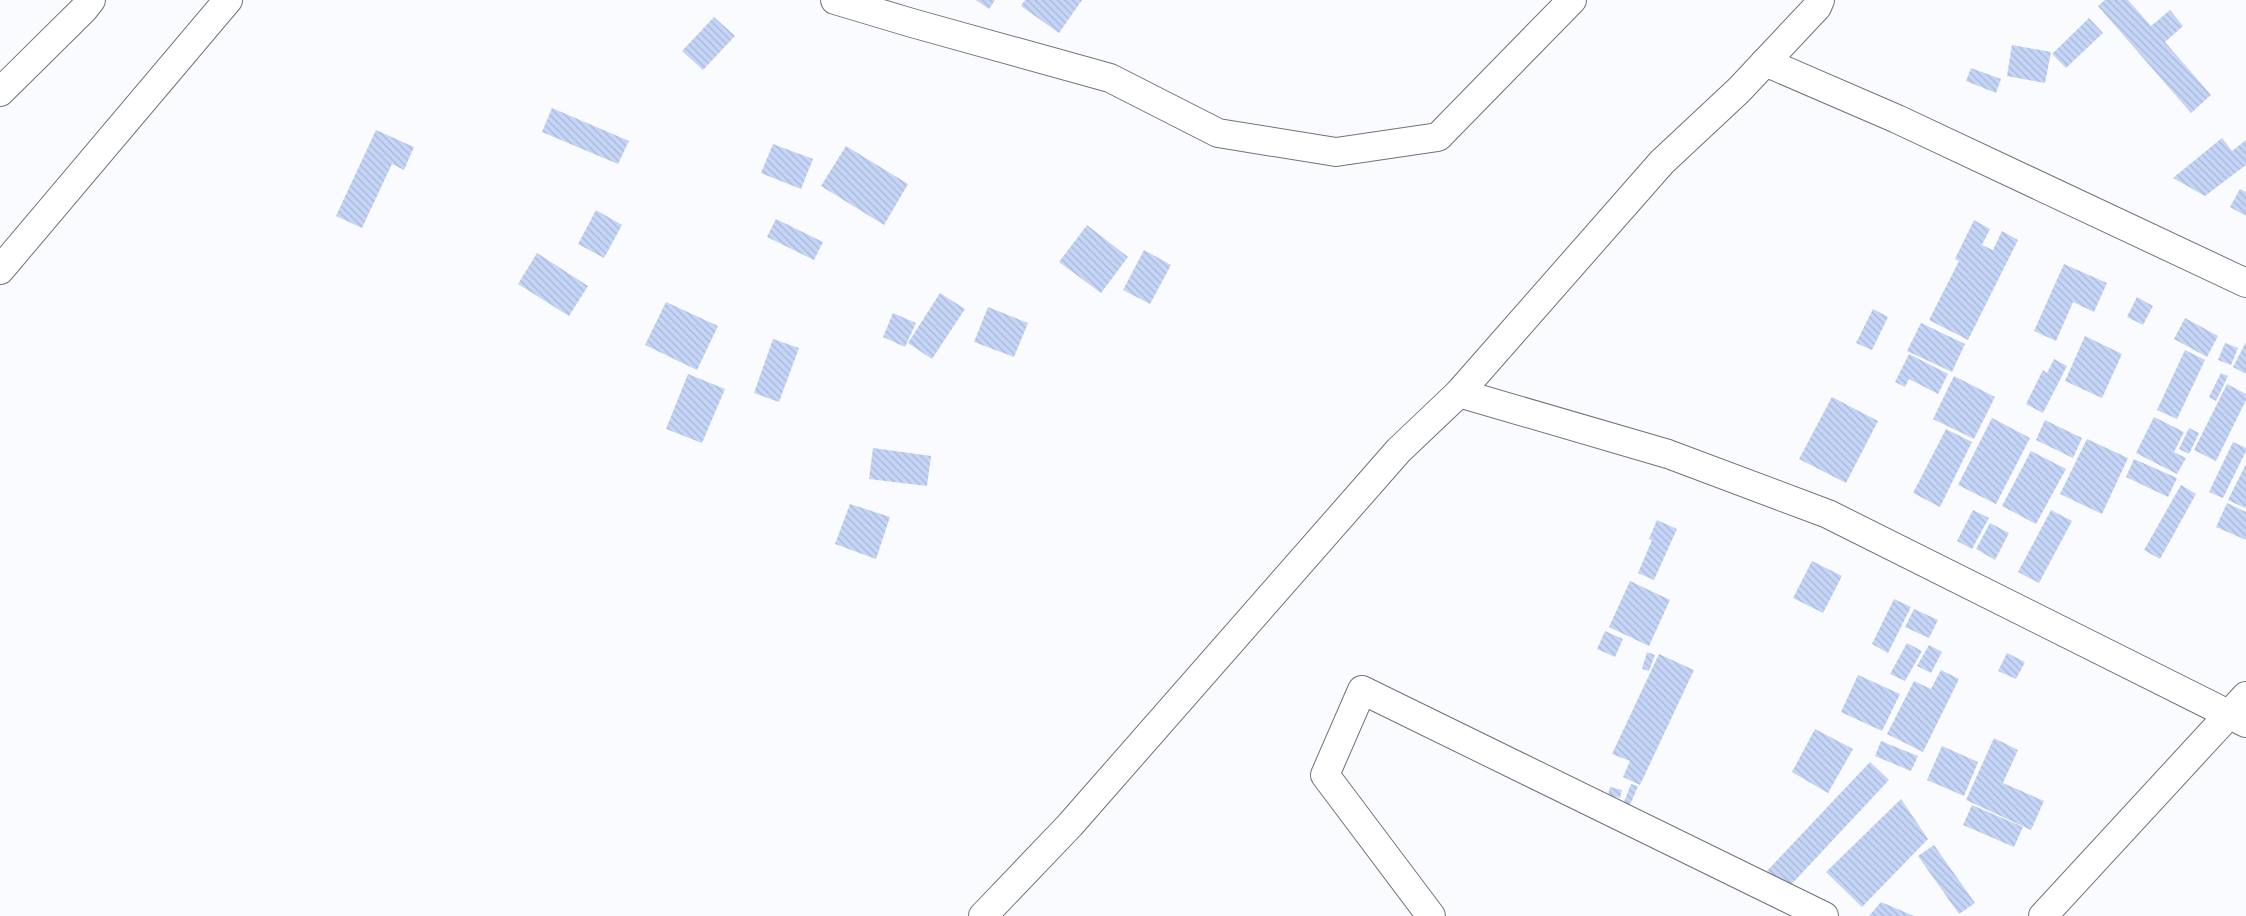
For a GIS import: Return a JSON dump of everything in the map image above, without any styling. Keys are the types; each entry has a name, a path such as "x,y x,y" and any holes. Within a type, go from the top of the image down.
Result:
{"street":[{"path":"0,92 91,0"},
{"path":"0,270 228,0"},
{"path":"835,0 912,24 1110,78 1218,133 1336,152 1438,137 1572,0"},
{"path":"983,916 1070,825 1399,450 1459,393 1662,162 1739,90 1817,7 1820,0"},
{"path":"1765,62 1897,119 2246,283"},
{"path":"1459,393 1668,454 1828,514 2241,711 2043,916"},
{"path":"1432,916 1325,775 1362,690 1824,916"}],"building":[{"path":"976,0 995,0 989,9"},
{"path":"1025,0 1082,0 1059,33 1021,6"},
{"path":"2105,0 2128,0 2151,26 2170,10 2183,26 2165,42 2211,95 2191,113 2098,6"},
{"path":"714,17 735,36 703,70 682,51"},
{"path":"2089,18 2103,33 2066,68 2052,54"},
{"path":"2012,45 2051,52 2045,83 2007,76"},
{"path":"1971,68 2001,79 1996,93 1966,81"},
{"path":"552,108 629,141 618,164 542,132"},
{"path":"376,130 414,147 404,170 392,164 362,228 336,216"},
{"path":"2222,138 2232,151 2246,140 2246,165 2205,196 2173,178"},
{"path":"773,144 813,159 801,189 761,173"},
{"path":"846,146 908,184 884,225 821,186"},
{"path":"2240,189 2246,192 2246,216 2230,207"},
{"path":"596,210 622,225 604,258 578,244"},
{"path":"776,219 823,242 814,260 767,237"},
{"path":"1974,220 1990,229 1982,245 1993,250 2002,231 2018,240 1968,340 1929,320 1959,261 1955,259"},
{"path":"1087,225 1128,257 1101,293 1059,262"},
{"path":"1144,250 1171,265 1150,304 1123,290"},
{"path":"537,253 588,286 569,316 518,284"},
{"path":"2064,264 2107,283 2094,312 2073,302 2056,341 2034,331"},
{"path":"940,293 965,309 932,359 908,343"},
{"path":"2137,297 2153,306 2143,325 2127,317"},
{"path":"666,302 718,326 697,370 645,345"},
{"path":"988,307 1028,323 1014,357 974,342"},
{"path":"1873,309 1888,317 1872,350 1856,343"},
{"path":"893,313 916,323 905,347 883,337"},
{"path":"2185,318 2218,336 2207,357 2174,339"},
{"path":"1921,323 1965,344 1952,372 1907,351"},
{"path":"2085,336 2122,354 2102,398 2065,381"},
{"path":"773,339 799,348 779,402 754,393"},
{"path":"2246,342 2246,374 2233,367"},
{"path":"2225,343 2238,348 2231,365 2218,360"},
{"path":"2185,350 2205,360 2177,419 2157,410"},
{"path":"1909,354 1948,374 1938,394 1909,379 1905,387 1895,382"},
{"path":"2054,359 2067,366 2043,413 2026,404 2043,370 2047,373"},
{"path":"2221,373 2228,376 2216,401 2209,397"},
{"path":"688,374 725,389 702,443 666,429"},
{"path":"1954,376 1995,397 1974,439 1933,419"},
{"path":"2227,384 2246,394 2246,400 2216,461 2194,450"},
{"path":"1832,397 1878,421 1846,483 1799,459"},
{"path":"2154,417 2184,432 2174,452 2186,458 2177,474 2136,453"},
{"path":"1992,418 2030,438 1996,504 1958,485"},
{"path":"2045,420 2082,438 2073,458 2036,440"},
{"path":"2189,428 2199,433 2189,454 2179,449"},
{"path":"1946,429 1972,442 1940,507 1913,493"},
{"path":"2087,439 2128,458 2102,514 2060,494"},
{"path":"2233,442 2246,448 2246,451 2223,498 2209,492"},
{"path":"873,448 931,456 927,486 869,479"},
{"path":"2031,451 2066,469 2036,524 2002,506"},
{"path":"2134,459 2177,478 2168,497 2126,477"},
{"path":"2246,464 2246,506 2245,508 2228,500"},
{"path":"2181,485 2196,494 2160,559 2144,550"},
{"path":"2227,503 2246,512 2246,540 2216,527"},
{"path":"850,504 890,517 876,559 835,544"},
{"path":"1973,510 1989,518 1972,549 1957,541"},
{"path":"2051,510 2072,521 2039,583 2018,572"},
{"path":"1657,520 1677,529 1654,580 1638,573 1652,540 1649,539"},
{"path":"1990,523 2009,533 1995,560 1976,549"},
{"path":"1812,561 1842,576 1823,613 1793,598"},
{"path":"1630,581 1670,600 1649,646 1609,627"},
{"path":"1894,599 1911,607 1888,653 1872,644"},
{"path":"1914,609 1938,620 1929,638 1905,627"},
{"path":"1605,631 1623,639 1615,657 1597,649"},
{"path":"1907,643 1922,651 1905,681 1890,674"},
{"path":"1929,645 1942,652 1931,673 1917,666"},
{"path":"1647,652 1655,655 1649,671 1642,669"},
{"path":"2007,653 2025,662 2016,679 1998,671"},
{"path":"1659,654 1694,670 1640,785 1623,777 1630,761 1612,754"},
{"path":"1941,670 1959,679 1923,752 1887,734 1914,681 1931,689"},
{"path":"1858,675 1900,694 1882,731 1841,712"},
{"path":"1815,729 1853,749 1828,793 1792,772"},
{"path":"1994,738 2018,750 2003,783 2044,801 2031,830 1966,800"},
{"path":"1881,741 1918,756 1911,771 1875,756"},
{"path":"1942,746 1978,762 1964,796 1927,780"},
{"path":"1870,762 1889,780 1787,889 1767,871"},
{"path":"1631,784 1638,786 1630,805 1624,802"},
{"path":"1610,787 1622,790 1620,798 1608,795"},
{"path":"1901,799 1928,839 1862,907 1826,872"},
{"path":"1972,805 2023,827 2014,847 1963,825"},
{"path":"1934,845 1975,903 1959,914 1918,856"},
{"path":"1881,902 1914,916 1869,916"}]}
